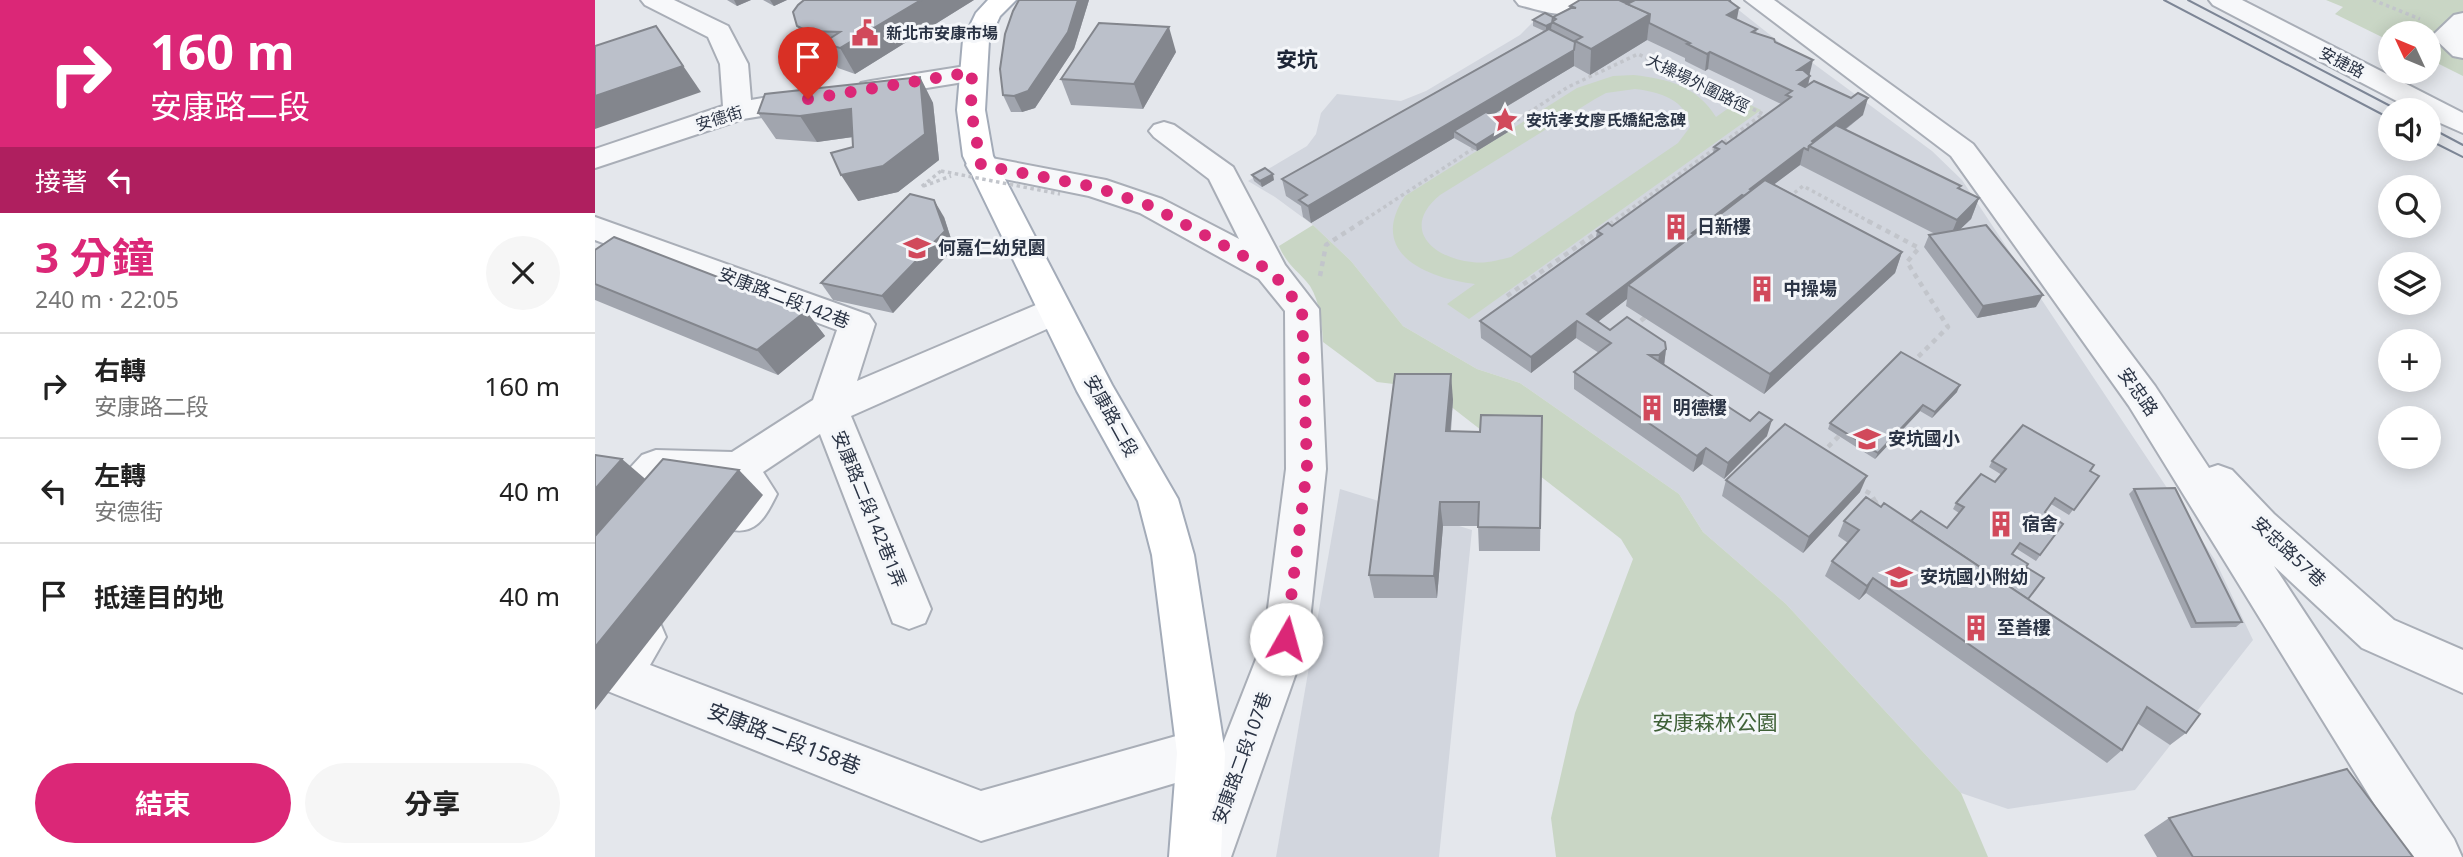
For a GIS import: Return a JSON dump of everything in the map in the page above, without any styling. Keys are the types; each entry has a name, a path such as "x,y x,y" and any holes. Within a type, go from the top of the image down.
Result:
{"main road":[{"name":"安康路二段","path":"1003,0 989,13 976,40 971,110 981,165 1097,391 1158,499 1173,555 1201,754 1195,857"}],"street":[{"path":"654,0 719,32 734,64 737,111"},
{"path":"1528,0 1576,4"},
{"name":"安忠路","path":"1758,0 1962,150 2142,396 2436,857"},
{"name":"安捷路","path":"2222,0 2463,124"},
{"name":"安捷路","path":"2250,0 2378,64"},
{"name":"安德街","path":"595,159 737,111 972,72"},
{"name":"安捷路","path":"2417,84 2463,107"},
{"path":"1164,131 1222,173 1271,271"},
{"name":"安康路二段107巷","path":"981,165 1095,187 1151,206 1271,271 1302,309 1307,468 1286,639 1205,857"},
{"name":"安康路二段142巷","path":"595,228 857,324 829,409"},
{"path":"595,534 656,466 738,468 829,409 1055,311"},
{"name":"安忠路57巷","path":"2142,396 2259,526 2378,634 2463,672"},
{"name":"安康路二段142巷1弄","path":"829,409 909,609"},
{"path":"715,547 757,494 738,468"},
{"name":"安康路二段158巷","path":"674,600 616,673 981,816 1201,754"}],"path":[{"path":"2373,0 2459,34"},
{"name":"大操場外圍路徑","path":"1500,131 1568,87 1637,54 1763,114 1507,296"},
{"path":"1331,242 1478,146"},
{"path":"981,165 921,187 941,172 1061,194"},
{"path":"1781,204 1803,186 1919,248 1906,262 1948,327 1910,365"},
{"path":"1623,335 1655,309"},
{"path":"1815,460 1843,431"},
{"path":"1849,481 1871,494 1882,517"}],"shaded area":[{"name":"安坑國小","path":"1726,0 1788,49 1814,64 1932,151 1962,180 2215,560 2253,640 2135,790 2008,809 1961,793 1786,604 1703,532 1679,494 1520,383 1477,369 1403,326 1351,261 1313,225 1248,181 1307,146 1316,134 1321,113 1337,94 1401,101 1426,91 1520,35 1542,13 1560,21"},
{"path":"1340,489 1472,530 1439,857 1276,857"}],"green space":[{"path":"2326,0 2463,0 2463,76 2441,65 2441,21 2378,21 2378,35 2335,14 2343,7"},
{"path":"1634,75 1681,86 1700,98 1716,117 1740,100 1761,110 1469,319 1447,304 1475,284 1438,276 1421,269 1407,259 1398,247 1393,233 1395,216 1405,196 1577,88 1613,76","holes":["1644,90 1662,95 1678,103 1684,110 1690,127 1678,143 1511,257 1482,262 1457,259 1434,248 1426,239 1422,230 1423,219 1428,207 1440,195 1606,93"]},
{"name":"安康森林公園","path":"1313,225 1351,261 1403,326 1477,369 1520,383 1679,494 1703,532 1786,604 1961,793 1988,857 1556,857 1551,818 1575,713 1633,559 1621,539 1427,388 1377,382 1323,342 1320,313 1313,292 1279,246"}],"building":[{"path":"804,0 921,0 840,48 823,43 840,32 807,31 797,26 793,12"},
{"path":"1019,0 1078,0 1068,32 1028,91 1014,96 1003,95 1000,69 1005,34"},
{"path":"1580,0 1619,0 1650,14 1591,49 1575,41 1582,37 1552,22 1556,19 1553,17 1576,8 1570,6"},
{"path":"1635,0 1728,0 1739,8 1727,15 1757,29 1752,32 1774,39 1775,42 1813,60 1798,70 1803,70 1810,76 1799,84 1805,87 1814,81 1851,98 1858,93 1868,98 1812,141 1814,143 1808,150 1804,148 1692,233 1694,234 1685,242 1587,314 1610,330 1627,317 1665,342 1666,349 1659,355 1649,355 1750,421 1759,412 1772,420 1728,463 1706,448 1697,456 1574,372 1611,343 1577,321 1531,357 1480,321 1602,234 1597,231 1608,223 1612,226 1719,149 1714,147 1722,141 1726,144 1791,97 1786,95 1792,91 1710,52 1707,54 1649,23 1650,14 1627,4"},
{"path":"1545,13 1553,17 1552,23 1546,26 1533,20"},
{"path":"1099,23 1169,27 1134,84 1061,79"},
{"path":"656,26 683,66 595,96 595,46"},
{"path":"1549,29 1575,42 1574,50 1308,206 1299,200 1307,195 1282,179"},
{"path":"920,77 925,134 883,166 841,175 831,153 853,147 851,109 800,116 758,113 765,94"},
{"path":"1486,112 1508,125 1476,145 1454,131"},
{"path":"1836,125 1961,186 1958,188 1979,198 1957,220 1809,146"},
{"path":"1265,168 1273,174 1260,181 1252,175"},
{"name":"中操場","path":"1765,180 1902,252 1770,374 1628,285"},
{"path":"910,194 934,200 945,231 882,296 821,283"},
{"path":"1986,225 2043,295 1983,306 1929,235"},
{"path":"614,237 806,311 757,350 595,284 595,250"},
{"path":"1901,352 1960,385 1935,412 1923,405 1878,453 1830,423"},
{"path":"1395,374 1451,374 1446,431 1480,432 1481,415 1542,416 1540,528 1478,527 1479,502 1440,502 1434,576 1369,575"},
{"path":"1785,424 1867,476 1809,537 1726,480"},
{"name":"宿舍","path":"2023,425 2094,465 2090,471 2099,476 2074,510 2055,498 2045,512 2063,524 2040,555 2020,543 2012,554 2044,578 2028,599 1911,521 1921,511 1947,528 1964,507 1956,503 1981,474 1995,482 2006,469 1992,461"},
{"path":"595,455 622,459 595,489"},
{"path":"663,459 739,470 595,647 595,536"},
{"path":"2175,488 2242,622 2196,623 2134,489"},
{"name":"至善樓","path":"1866,497 1881,507 1884,503 2200,714 2186,733 2147,707 2122,750 1873,578 1867,586 1832,561 1859,530 1844,521"},
{"path":"2347,769 2413,857 2193,857 2169,818"}],"tram line":[{"path":"2164,0 2378,112"},
{"path":"2188,0 2378,100"},
{"path":"2441,133 2463,145"},
{"path":"2441,146 2463,157"}],"place":[{"name":"新北市安康市場","path":"865,33"},
{"name":"安坑孝女廖氏嬌紀念碑","path":"1505,120"},
{"name":"日新樓","path":"1676,227"},
{"name":"何嘉仁幼兒園","path":"917,248"},
{"name":"中操場","path":"1762,289"},
{"name":"明德樓","path":"1652,408"},
{"name":"安坑國小","path":"1867,439"},
{"name":"宿舍","path":"2001,524"},
{"name":"安坑國小附幼","path":"1899,577"},
{"name":"至善樓","path":"1976,628"}],"district":[{"name":"安坑","path":"1297,60"}],"route":[{"path":"808,99 972,72 971,110 981,165 1095,187 1151,206 1271,271 1302,309 1307,468 1286,639"}]}
